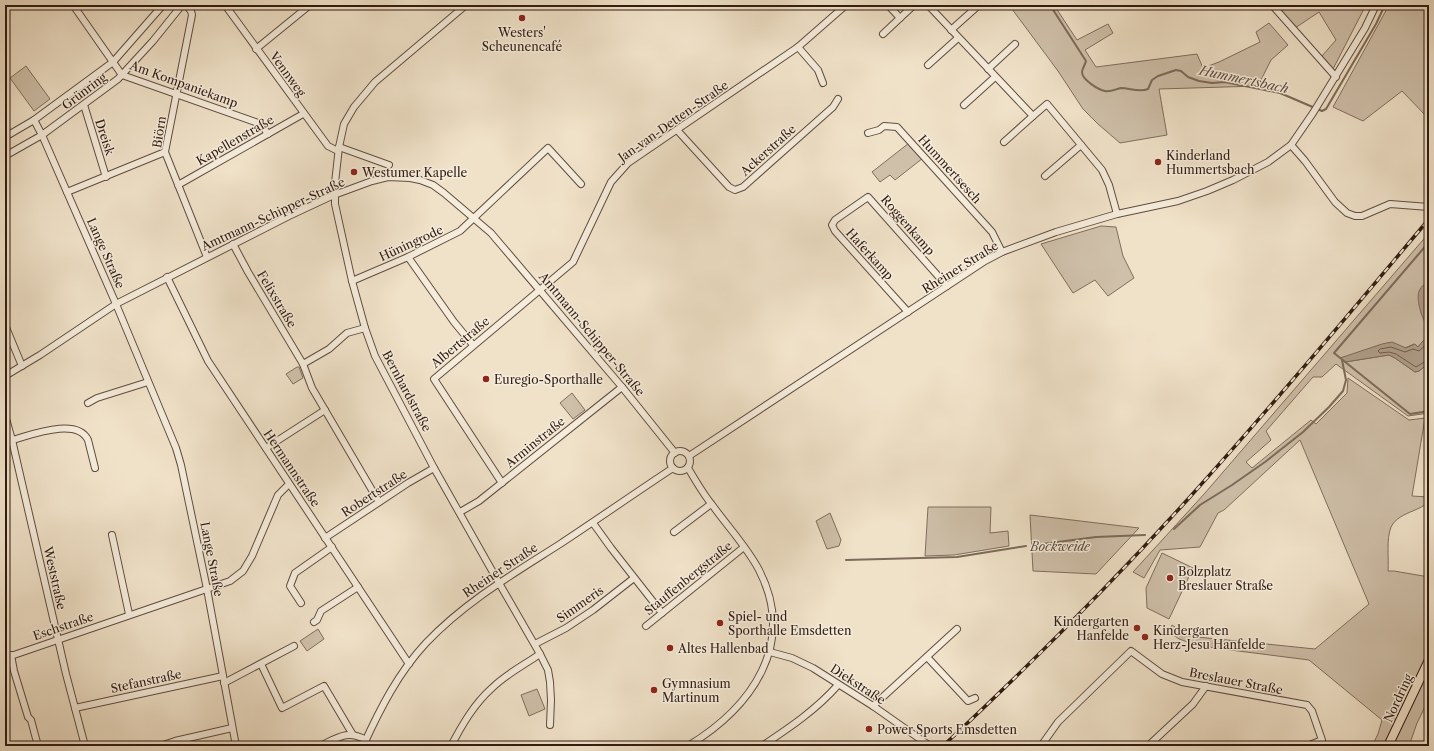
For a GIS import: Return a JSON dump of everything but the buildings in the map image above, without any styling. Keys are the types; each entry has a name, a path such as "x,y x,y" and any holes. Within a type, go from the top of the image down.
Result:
{"main road":[{"name":"Nordring","path":"1388,746 1429,660"}],"street":[{"name":"Am Kompaniekamp","path":"73,5 122,75 260,124 268,134"},
{"name":"Grünring","path":"5,137 34,120 113,62 163,5"},
{"name":"Grünring","path":"5,156 42,135 122,75 153,41 182,5"},
{"name":"Biörn","path":"186,5 191,10 192,15 165,152 207,257"},
{"name":"Vennweg","path":"224,5 328,146 389,165"},
{"path":"256,49 310,5"},
{"name":"Bernhardstraße","path":"466,5 375,82 354,106 344,124 339,149 334,195 335,204 352,281 365,328 375,356 434,468 540,654"},
{"name":"Jan-van-Detten-Straße","path":"540,289 573,262 611,182 623,168 640,154 798,47 846,5"},
{"path":"888,5 900,18"},
{"path":"883,34 914,5"},
{"path":"928,5 1033,116"},
{"path":"951,30 979,5"},
{"path":"1272,5 1336,77"},
{"name":"Rheiner Straße","path":"689,456 985,261 1002,252 1056,232 1117,214 1178,201 1211,190 1268,162 1291,145 1336,77 1365,28 1376,5"},
{"path":"928,65 958,38"},
{"path":"988,69 1015,44"},
{"path":"798,47 818,70 823,83"},
{"path":"964,105 995,77"},
{"name":"Ackerstraße","path":"677,130 729,187 735,190 743,187 756,176 833,107 838,99"},
{"path":"1004,142 1047,104 1102,170 1109,185 1117,214"},
{"name":"Dreisk","path":"84,105 106,177"},
{"name":"Kapellenstraße","path":"178,185 303,114"},
{"path":"34,120 42,135"},
{"name":"Hummertsesch","path":"868,134 879,130 884,126 897,127 992,232 1002,252"},
{"name":"Lange Straße","path":"42,135 116,304 176,448 181,465 207,589 236,746"},
{"path":"1045,176 1081,145"},
{"path":"1291,145 1305,161 1335,202 1347,213 1355,216 1362,216 1390,204 1429,207"},
{"name":"Hüningrode","path":"352,281 408,257 460,231 548,148 581,184"},
{"path":"67,192 165,152"},
{"name":"Amtmann-Schipper-Straße","path":"5,376 116,304 207,257 334,195 383,178 410,178 420,180 444,192 491,233 622,387 675,453"},
{"name":"Roggenkamp","path":"868,196 947,286"},
{"name":"Haferkamp","path":"868,196 835,220 832,225 835,232 908,312"},
{"name":"Felixstraße","path":"234,244 248,272 303,364 312,388 379,502"},
{"path":"408,257 454,322 473,345"},
{"name":"Hermannstraße","path":"167,278 208,361 409,664"},
{"name":"Albertstraße","path":"502,483 434,379 540,289"},
{"path":"5,325 22,366"},
{"path":"303,364 329,349 347,333 365,328"},
{"path":"88,403 97,398 148,382"},
{"name":"Arminstraße","path":"460,512 479,501 622,387"},
{"path":"266,448 325,410"},
{"name":"Weststraße","path":"5,415 85,746"},
{"path":"12,440 60,428 81,431 88,440 95,468"},
{"path":"682,452 689,456 690,462 688,468 680,471 673,468 671,460 675,453 682,452"},
{"name":"Robertstraße","path":"325,538 408,483 434,468"},
{"name":"Rheiner Straße","path":"363,746 380,710 409,664 448,621 489,589 593,523 673,468"},
{"path":"688,468 711,504 744,547 758,569 769,595 772,620 770,652 757,682 740,705 714,728 688,746"},
{"name":"Eschstraße","path":"8,656 230,581 243,570 252,556 278,495 289,484"},
{"path":"674,532 711,504"},
{"path":"593,523 662,613"},
{"path":"112,535 129,614"},
{"path":"301,603 290,586 295,573 332,547"},
{"name":"Stauffenbergstraße","path":"646,626 744,547"},
{"name":"Simmeris","path":"535,644 566,628 593,610 634,578"},
{"path":"314,622 317,620 321,611 358,587"},
{"path":"873,706 957,629"},
{"path":"224,683 294,646"},
{"name":"Breslauer Straße","path":"1041,746 1058,722 1131,651 1162,674 1182,682 1307,705 1312,711 1322,740 1307,746"},
{"name":"Diekstraße","path":"770,652 800,661 813,668 873,706 930,746"},
{"path":"451,746 468,715 491,688 540,654 548,670 550,682 550,725"},
{"path":"8,656 28,717 31,720 38,746"},
{"path":"928,657 968,701 975,698"},
{"path":"261,664 282,708 324,686 353,735"},
{"name":"Stefanstraße","path":"75,708 222,676"},
{"path":"762,746 800,720 828,697 838,685"},
{"path":"1148,746 1193,704 1206,686"},
{"path":"163,745 174,741 232,728"},
{"path":"320,746 346,734 359,736 366,740"}],"green space":[{"path":"1009,5 1054,5 1077,40 1108,24 1113,33 1085,50 1096,67 1197,54 1203,68 1260,42 1256,32 1269,23 1288,45 1271,60 1258,86 1159,89 1167,135 1120,143 1083,109 1058,71"},
{"path":"1276,5 1366,5 1333,69 1322,56 1336,40 1319,12 1295,28"},
{"path":"1389,5 1429,5 1429,119 1402,91 1363,121 1333,107"},
{"path":"26,66 50,99 34,111 10,78"},
{"path":"909,143 923,158 895,180 890,175 880,182 872,172"},
{"path":"1101,226 1116,227 1123,256 1134,278 1108,296 1095,280 1073,293 1041,244"},
{"path":"1429,233 1429,282 1425,284 1429,337 1418,347 1414,344 1406,348 1388,352 1341,358 1345,362 1389,355 1415,372 1419,371 1429,363 1429,413 1408,416 1336,364 1322,377 1313,377 1266,431 1271,440 1246,462 1252,468 1311,420 1316,424 1347,393 1348,378 1409,420 1425,418 1412,496 1429,497 1428,502 1400,517 1391,527 1388,543 1388,571 1429,577 1429,699 1417,723 1409,746 1372,746 1378,734 1382,720 1309,660 1199,646 1179,639 1169,632 1172,625 1188,636 1315,649 1369,604 1300,440 1224,510 1218,513 1200,547 1160,550 1144,578 1133,572 1205,493"},
{"path":"299,367 303,378 293,384 286,374"},
{"path":"572,393 585,410 573,419 560,403"},
{"path":"928,507 991,507 990,533 1008,531 1009,546 954,555 925,556"},
{"path":"830,513 841,540 839,546 827,549 816,521"},
{"name":"Bockweide","path":"1030,515 1139,528 1096,574 1033,571"},
{"name":"Bolzplatz Breslauer Straße","path":"1162,553 1193,568 1169,619 1147,608 1146,588"},
{"path":"318,629 324,639 307,651 300,641"},
{"path":"537,689 545,709 529,716 521,695"}],"water":[{"path":"1429,282 1429,296 1427,298 1429,327 1425,323 1421,313 1418,295 1421,288"},
{"path":"1429,337 1429,363 1419,371 1415,372 1389,355 1345,362 1340,358 1392,342 1406,348 1415,344 1418,347"}],"waterway":[{"name":"Hummertsbach","path":"1050,5 1086,61 1082,71 1083,75 1091,84 1102,90 1109,91 1121,88 1145,90 1148,89 1152,80 1158,76 1176,70 1181,71 1188,77 1199,81 1212,83 1225,82 1280,93 1322,111 1326,109 1376,24 1385,5"},
{"path":"1429,242 1334,353 1410,414 1429,411"},
{"path":"1174,529 1200,505 1265,462 1303,432 1329,407 1343,391 1346,380 1342,360"},
{"path":"1035,545 1096,537 1145,535"},
{"path":"846,560 957,557 1026,546"}],"railway":[{"path":"943,746 1069,625 1160,530 1280,395 1429,219"}],"place":[{"name":"Westers' Scheunencafé","path":"522,18"},
{"name":"Kinderland Hummertsbach","path":"1158,162"},
{"name":"Westumer Kapelle","path":"354,172"},
{"name":"Euregio-Sporthalle","path":"486,379"},
{"name":"Bolzplatz Breslauer Straße","path":"1170,578"},
{"name":"Spiel- und Sporthalle Emsdetten","path":"720,623"},
{"name":"Kindergarten Hanfelde","path":"1137,628"},
{"name":"Kindergarten Herz-Jesu Hanfelde","path":"1145,637"},
{"name":"Altes Hallenbad","path":"670,648"},
{"name":"Gymnasium Martinum","path":"654,690"},
{"name":"Power Sports Emsdetten","path":"869,729"}]}
